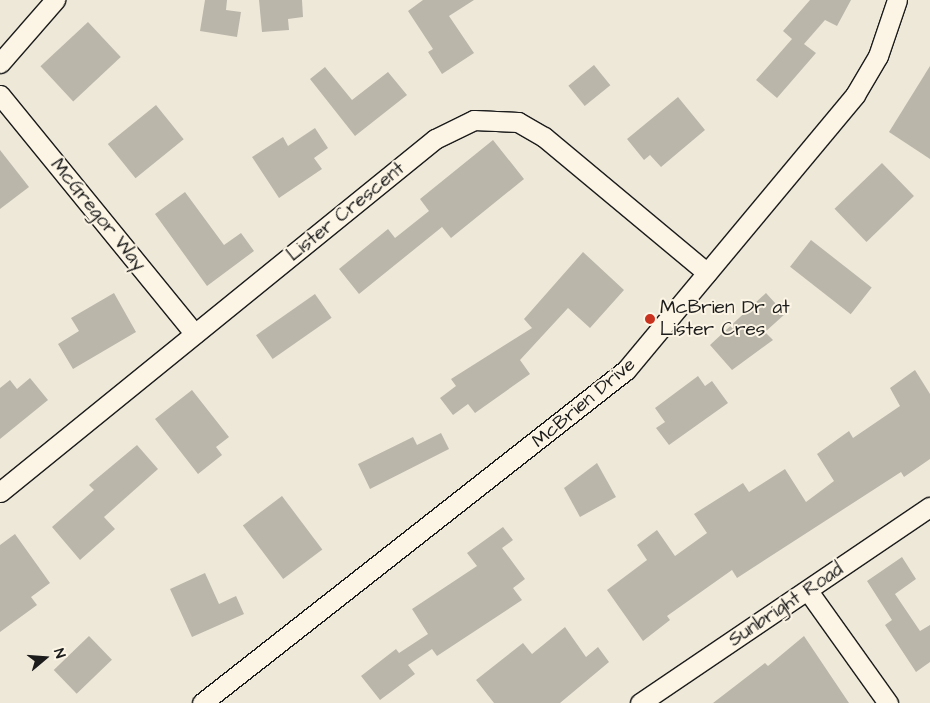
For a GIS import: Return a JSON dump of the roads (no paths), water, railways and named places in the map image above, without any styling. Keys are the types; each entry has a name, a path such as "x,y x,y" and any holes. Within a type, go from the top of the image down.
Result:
{"street":[{"path":"0,63 55,0"},
{"name":"McBrien Drive","path":"202,703 601,393 650,344 860,88 878,56 897,0"},
{"name":"McGregor Way","path":"0,95 195,334"},
{"name":"Lister Crescent","path":"0,492 435,139 474,120 518,122 544,137 707,273"},
{"name":"Sunbright Road","path":"640,703 930,507"},
{"path":"808,591 888,703"}],"place":[{"name":"McBrien Dr at Lister Cres","path":"650,319"}]}
